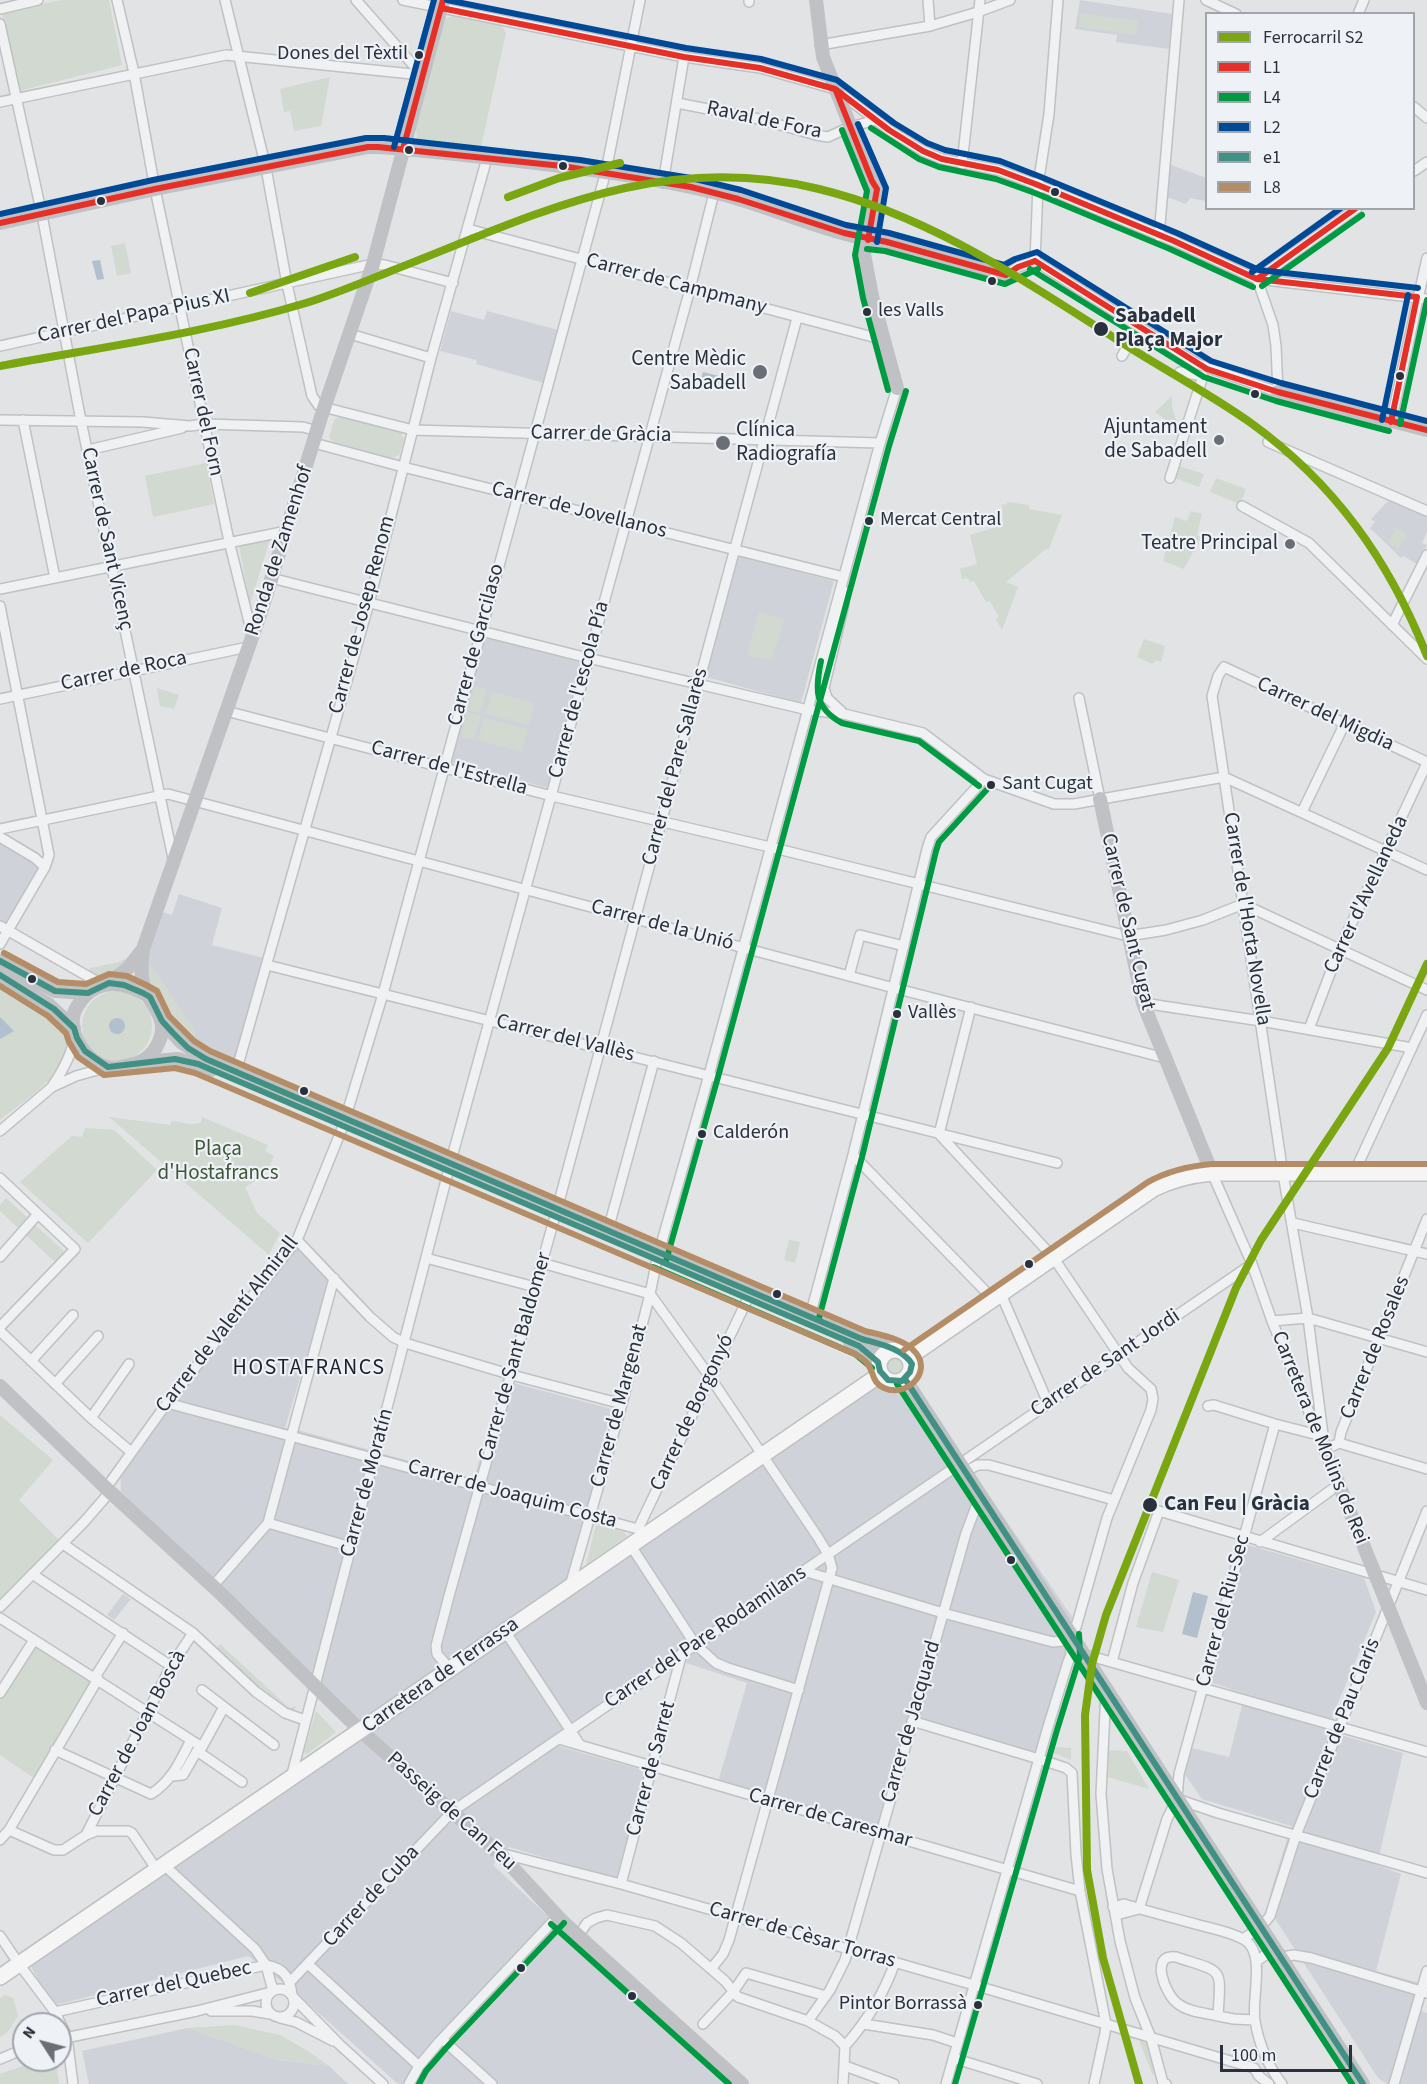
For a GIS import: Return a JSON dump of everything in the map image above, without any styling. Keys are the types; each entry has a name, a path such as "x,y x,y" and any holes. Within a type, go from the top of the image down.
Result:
{"main road":[{"path":"816,0 820,45 835,90 872,181 878,189 863,238 864,254 897,388"},
{"name":"Ronda de Zamenhof","path":"150,997 143,982 141,969 143,949 250,641 324,408 373,264 442,4"},
{"path":"0,223 155,189 368,147 403,148 606,171 714,193 744,200 811,225 1006,275"},
{"path":"1278,392 1427,430"},
{"name":"Carrer de Sant Cugat","path":"1100,799 1143,1003 1212,1173"},
{"name":"Ronda de Zamenhof","path":"106,984 128,968 143,949"},
{"path":"0,961 55,991 88,993"},
{"path":"0,975 48,1004 75,1031 85,1051 108,1067 178,1059 189,1061 345,1123 450,1167 556,1212 658,1255 893,1350 903,1352 909,1357 911,1368 905,1379 890,1382 866,1350 859,1346 748,1298 658,1255 608,1230 556,1212"},
{"path":"75,1031 73,1015 88,993 106,984 133,988 150,997 162,1021 188,1048 206,1059 345,1123"},
{"path":"144,1062 158,1044 162,1021"},
{"path":"909,1357 1154,1189 1185,1176 1212,1173 1427,1173"},
{"path":"879,1368 883,1354 893,1350"},
{"name":"Carretera de Terrassa","path":"0,1977 361,1731 449,1668 631,1546 643,1532 761,1456 879,1368"},
{"path":"905,1379 1363,2084"},
{"name":"Passeig de Can Feu","path":"0,1386 108,1490 213,1586 361,1731 498,1852 557,1917 737,2082"},
{"name":"Carretera de Molins de Rei","path":"1325,1450 1373,1574 1427,1703"}],"street":[{"path":"0,9 38,0"},
{"name":"Carrer del Forn","path":"117,0 134,73 155,189 250,641"},
{"path":"225,0 266,168 287,284 312,396 315,402 324,408"},
{"path":"356,0 422,75"},
{"path":"403,0 442,4 684,57 760,68 835,90 923,151 942,159 998,170 1038,185 1257,279 1422,298"},
{"name":"Carrer de Garcilaso","path":"345,1123 383,994 606,171 640,0"},
{"path":"928,0 930,26"},
{"path":"962,164 980,0"},
{"path":"820,45 930,26 1010,0"},
{"path":"1035,261 1038,185 1049,114 1058,0"},
{"path":"1159,236 1179,0"},
{"path":"1206,0 1232,12"},
{"name":"Carrer de Sant Vicenç","path":"0,24 42,214 81,421 174,862"},
{"path":"0,102 226,55 422,75"},
{"path":"663,183 684,57"},
{"name":"Raval de Fora","path":"677,103 759,119 828,137 850,127 876,120"},
{"path":"1415,109 1427,118"},
{"name":"Carrer de Josep Renom","path":"236,1072 369,603 431,358 487,158"},
{"name":"Carrer de l'escola Pía","path":"444,1187 690,289 714,193"},
{"path":"1257,279 1355,210"},
{"name":"Carrer de Campmany","path":"468,229 884,340"},
{"path":"1390,422 1422,298 1427,258"},
{"path":"1006,275 1018,267 1035,261"},
{"path":"1035,261 1198,364 1278,392 1273,325 1257,279"},
{"path":"373,264 453,283"},
{"name":"Carrer del Papa Pius XI","path":"0,346 373,264"},
{"name":"Carrer del Pare Sallarès","path":"556,1212 797,318"},
{"path":"350,334 431,358"},
{"path":"1122,356 1130,342"},
{"path":"1192,374 1198,364"},
{"path":"1170,478 1203,376 1180,372"},
{"path":"808,710 819,698 824,688 844,604 844,577 897,388"},
{"name":"Carrer de Gràcia","path":"324,408 413,430 880,443"},
{"path":"0,420 143,422 190,426"},
{"path":"23,420 55,578"},
{"name":"Carrer de Jovellanos","path":"190,426 206,424 303,427 316,437 404,467 844,577"},
{"path":"88,450 190,426"},
{"path":"1268,442 1427,511"},
{"path":"1242,506 1309,543 1427,659"},
{"path":"0,590 228,541 286,531"},
{"path":"1392,625 1427,555"},
{"name":"Carrer de Margenat","path":"570,1586 622,1404 651,1294 658,1255 844,577"},
{"path":"271,578 588,658 808,710 844,714 923,734 984,779 1054,804 1074,804 1224,777 1427,870"},
{"path":"0,606 49,855 45,867 4,929 0,944"},
{"name":"Carrer de Roca","path":"0,699 135,670 250,641"},
{"name":"Carrer del Migdia","path":"1224,667 1427,763"},
{"name":"Carrer de l'Horta Novella","path":"1224,667 1218,676 1212,696 1283,1174 1308,1318 1325,1450"},
{"path":"824,688 827,698 844,714"},
{"name":"Carrer de Sant Cugat","path":"1079,698 1100,799"},
{"name":"Carrer de l'Estrella","path":"226,711 552,796 770,847 1128,936"},
{"path":"1302,812 1344,725"},
{"name":"Carrer d'Avellaneda","path":"1310,1029 1339,950 1427,763"},
{"path":"810,1316 853,1155 931,837 984,779"},
{"name":"Carrer de la Unió","path":"0,829 168,794 1165,1058"},
{"path":"0,837 35,858 45,867"},
{"path":"1128,936 1166,930 1203,920 1243,904 1427,990"},
{"path":"4,929 106,984"},
{"path":"849,976 860,935 904,946"},
{"name":"Carrer del Vallès","path":"267,966 600,1047 1057,1163"},
{"path":"1143,1003 1310,1029 1412,1048"},
{"path":"804,1571 943,1613 1053,1642 1062,1641 1076,1627 1084,1591 1114,1500 1151,1410 1153,1399 1151,1389 1128,1368 1053,1257 939,1134 971,1007"},
{"path":"1354,1173 1427,1015"},
{"path":"0,1131 52,1087 73,1047 75,1031"},
{"path":"608,1230 654,1061"},
{"path":"52,1087 76,1076 108,1067"},
{"name":"Carrer de Valentí Almirall","path":"0,1607 63,1544 108,1490 130,1452 166,1403 297,1240 345,1123"},
{"path":"853,1155 997,1296 1048,1403"},
{"name":"Carretera de Molins de Rei","path":"1212,1173 1252,1264 1272,1321 1325,1450"},
{"path":"1,1182 75,1249 0,1329 55,1384 130,1452"},
{"name":"Carrer de Moratín","path":"291,1778 444,1187"},
{"name":"Carrer de Sant Baldomer","path":"449,1668 437,1654 436,1646 556,1212"},
{"path":"0,1257 38,1214"},
{"name":"Carrer de Rosales","path":"1339,1443 1341,1432 1427,1219"},
{"path":"1293,1223 1427,1254"},
{"path":"297,1240 370,1317 393,1337 405,1343 512,1375 622,1404"},
{"path":"426,1258 535,1287"},
{"path":"542,1263 651,1294 710,1377 828,1554 832,1568 800,1690 735,1917 723,1954 711,1969"},
{"name":"Carrer de Sant Jordi","path":"962,1468 1048,1403 1252,1264"},
{"path":"213,1586 266,1526 334,1278"},
{"name":"Carrer de Borgonyó","path":"643,1532 710,1377 748,1298"},
{"path":"31,1361 73,1315"},
{"path":"1272,1321 1308,1318 1427,1352"},
{"path":"55,1384 98,1336"},
{"path":"91,1418 129,1364"},
{"name":"Carrer de Joaquim Costa","path":"166,1403 643,1532"},
{"path":"1208,1406 1214,1405 1318,1435"},
{"name":"Carrer del Riu-Sec","path":"1139,1909 1165,1824 1177,1799 1179,1774 1275,1424"},
{"path":"1325,1450 1339,1443 1427,1469"},
{"path":"962,1468 988,1465 1114,1500"},
{"name":"Carrer del Pare Rodamilans","path":"453,1812 828,1554 962,1468"},
{"path":"1260,1542 1338,1485"},
{"name":"Carrer de Jacquard","path":"808,2021 841,1970 848,1949 966,1533 980,1497"},
{"path":"1112,1662 1132,1583 1159,1511 1427,1590"},
{"name":"Carrer de Pau Claris","path":"1262,1927 1270,1916 1296,1835 1427,1511"},
{"path":"266,1526 351,1547"},
{"path":"63,1544 193,1633 256,1692 285,1713 305,1720"},
{"path":"631,1546 695,1644 716,1663 800,1690"},
{"path":"32,1575 171,1666"},
{"path":"0,1618 191,1740 199,1749 242,1782"},
{"path":"505,1631 580,1745"},
{"path":"0,1840 9,1830 123,1633"},
{"name":"Carrer de Joan Boscà","path":"86,1835 171,1666 193,1633"},
{"path":"946,2084 1071,1654 1070,1634"},
{"path":"0,1693 34,1640"},
{"name":"Carrer de Sarret","path":"621,1884 682,1653"},
{"path":"1083,1654 1427,1752"},
{"path":"202,1690 274,1745"},
{"path":"1106,1690 1101,1794 1106,1859 1113,1907 1135,1998 1165,2084"},
{"path":"172,1776 183,1775 224,1707"},
{"path":"912,1721 1071,1770 1080,1891 1106,2024 1094,2084"},
{"name":"Carrer de Caresmar","path":"559,1739 1080,1891"},
{"path":"55,1750 151,1794 172,1776 191,1740"},
{"path":"1177,1799 1427,1873"},
{"name":"Carrer de Cuba","path":"290,1982 309,1965 453,1812"},
{"path":"9,1830 54,1850 63,1850 86,1835 106,1830 132,1833 161,1868 255,1949 266,1965 283,1971 290,1982 292,1996 293,2009 290,2014 275,2015 266,2005 272,1991 282,1989 292,1996 340,2045 383,2084"},
{"name":"Carrer de Cèsar Torras","path":"498,1852 621,1884 974,1984 1150,2038 1256,2076"},
{"path":"1113,1907 1124,1904 1223,1931 1243,1939 1253,1947 1257,1961 1253,1999 1254,2020 1263,2052 1282,2084"},
{"path":"578,1936 587,1923 607,1916 655,1926 681,1943 738,1997 808,2021 836,2036 845,2046"},
{"path":"409,2084 419,2066 442,2039 557,1917"},
{"path":"1243,1939 1262,1927"},
{"path":"0,1936 55,2012"},
{"path":"1257,1961 1278,1953 1294,1954 1424,1992"},
{"path":"1218,2016 1220,1979 1218,1973 1176,1957 1171,1956 1165,1959 1161,1970 1165,1988 1174,2001 1190,2009 1218,2016 1254,2020"},
{"path":"843,2084 845,2046 864,2024 880,1998 895,1962"},
{"name":"Carrer del Quebec","path":"55,2012 266,1965 272,1991 197,2011 72,2036"},
{"path":"309,1965 419,2066"},
{"path":"1394,2084 1424,1992 1427,1971"},
{"path":"690,2038 733,1992 746,1973 826,1996"},
{"name":"Carrer del Quebec","path":"197,2011 252,2011 275,2015 296,2022 340,2045"},
{"path":"864,2024 933,2035 957,2043"},
{"path":"442,2039 492,2084"},
{"path":"1263,2052 1256,2076 1269,2084"},
{"path":"953,2058 1037,2084"},
{"path":"845,2066 894,2084"}],"shaded area":[{"path":"1080,0 1172,14 1169,49 1116,42 1117,35 1075,29"},
{"path":"1169,164 1205,178 1205,201 1190,198 1186,204 1167,197"},
{"path":"451,311 484,320 487,311 558,330 544,383 476,364 477,360 440,351"},
{"path":"1389,500 1427,516 1427,532 1422,543 1427,545 1417,564 1403,556 1401,558 1370,528 1375,522 1371,519"},
{"path":"738,556 834,581 801,703 706,677"},
{"path":"485,637 583,661 548,788 451,763"},
{"path":"0,837 46,864 7,930 0,926"},
{"path":"179,894 222,908 212,945 268,959 236,1072 188,1048 143,982 157,910 172,915"},
{"path":"297,1240 329,1281 285,1428 474,1479 502,1380 612,1409 596,1470 588,1513 569,1568 584,1586 899,1363 1078,1626 1041,1756 907,1720 876,1829 718,1782 747,1683 668,1657 544,1742 646,1771 616,1879 509,1847 493,1865 728,2084 398,2084 294,1991 248,1956 56,2005 44,1990 30,1965 361,1731 121,1492 120,1467"},
{"path":"1248,1545 1364,1578 1376,1612 1332,1717 1341,1735 1403,1753 1377,1865 1401,1874 1376,1971 1427,1985 1419,2010 1427,2013 1427,2084 1387,2084 1378,2078 1276,1920 1270,1894 1291,1826 1202,1799 1184,1773 1192,1748 1229,1757 1245,1694 1210,1682"},
{"path":"123,1594 131,1599 114,1620 107,1615"},
{"path":"188,2028 278,2060 329,2066 348,2084 89,2084 82,2051"}],"green space":[{"path":"62,0 109,0 122,65 15,92 2,12"},
{"path":"1081,13 1138,21 1136,35 1079,27"},
{"path":"456,15 500,24 506,33 480,151 422,144 417,138 416,129 445,19"},
{"path":"330,77 321,126 294,131 290,111 284,112 280,89"},
{"path":"125,243 131,273 117,276 111,246"},
{"path":"1172,396 1172,407 1179,429 1155,412"},
{"path":"342,416 401,432 404,440 399,455 392,458 334,443 329,437 334,420"},
{"path":"206,463 214,504 153,517 145,476"},
{"path":"1179,466 1204,474 1199,487 1175,478"},
{"path":"1216,478 1246,489 1240,504 1210,492"},
{"path":"1007,502 1029,505 1029,509 1062,515 1049,549 1046,549 1006,582 1018,587 1002,630 996,619 999,617 990,601 986,602 974,581 970,582 968,578 962,579 960,569 977,564 970,535 1003,525 1002,504 1007,505"},
{"path":"1191,511 1202,514 1197,535 1201,537 1184,569 1163,561 1175,517 1187,521"},
{"path":"1396,528 1407,533 1399,549 1388,543"},
{"path":"270,539 250,604 239,546"},
{"path":"759,612 784,619 772,661 747,655"},
{"path":"1144,639 1165,646 1161,662 1156,660 1153,664 1137,657"},
{"path":"475,686 487,689 480,713 468,710"},
{"path":"157,688 179,695 174,709 160,706"},
{"path":"492,692 535,703 529,725 486,714"},
{"path":"467,712 481,716 474,740 461,737"},
{"path":"484,718 528,729 522,752 478,740"},
{"path":"127,960 109,974 99,975 88,971 90,968 120,962"},
{"path":"151,964 196,1032 191,1042 173,1025 166,1008 149,981 147,975"},
{"path":"0,984 52,1015 65,1030 68,1045 64,1059 55,1074 0,1120"},
{"path":"117,991 130,994 142,1001 149,1013 152,1026 149,1039 142,1051 130,1058 117,1061 104,1058 92,1051 85,1039 82,1026 85,1013 92,1001 104,994"},
{"name":"Plaça d'Hostafrancs","path":"109,1117 171,1125 171,1121 190,1124 201,1122 202,1117 268,1145 265,1151 274,1156 269,1167 262,1170 263,1176 245,1187 257,1213 280,1233 269,1255"},
{"path":"85,1128 114,1130 157,1170 88,1243 20,1182 72,1136 81,1137"},
{"path":"6,1198 67,1254 57,1264 0,1211 0,1205"},
{"path":"789,1240 800,1242 795,1263 784,1260"},
{"path":"895,1351 907,1355 911,1367 907,1379 895,1383 883,1379 879,1367 883,1355"},
{"path":"0,1415 53,1460 19,1500 63,1544 0,1607"},
{"path":"596,1525 624,1532 627,1536 586,1565"},
{"path":"1152,1572 1179,1580 1163,1632 1136,1627"},
{"path":"34,1640 98,1679 37,1780 0,1755 0,1693"},
{"path":"220,1644 287,1706 290,1708 296,1706 294,1712 291,1713 273,1700 216,1649"},
{"path":"316,1711 336,1732 306,1755 304,1751"},
{"path":"1055,1747 1071,1748 1071,1760 1054,1753"},
{"path":"1109,1750 1127,1751 1149,1789 1108,1777"},
{"path":"5,1995 13,1998 17,2012 12,2012 12,2025 7,2033 0,2037 0,1998"},
{"path":"235,2025 280,2035 329,2066 278,2060 188,2028"},
{"path":"1138,2037 1158,2052 1153,2076"},
{"path":"12,2070 12,2072 58,2072 59,2084 0,2084 0,2074"}],"water":[{"path":"100,260 104,279 97,280 92,261"},
{"path":"703,372 723,377 721,384 701,378"},
{"path":"0,1017 14,1031 0,1039"},
{"path":"117,1018 123,1020 125,1026 123,1032 117,1034 111,1032 109,1026 111,1020"},
{"path":"1193,1592 1208,1596 1197,1638 1182,1634"}],"rail line":[{"name":"S2","path":"508,197 559,178 620,163"},
{"name":"S2","path":"0,366 115,346 268,314 349,288 496,229 599,194 651,183 705,177 761,179 819,189 862,201 903,217 982,256 1251,423 1309,472 1356,526 1377,556 1395,588 1427,656"},
{"name":"S2","path":"250,293 355,257"},
{"name":"S2","path":"1139,2084 1103,1958 1087,1870 1085,1715 1092,1664 1106,1615 1236,1288 1261,1240 1388,1048 1427,964"}],"transit line":[{"name":"L2","path":"394,147 434,0"},
{"name":"L1","path":"403,149 443,0"},
{"name":"L2","path":"447,0 686,48 761,59 837,80 894,123 927,143 945,150 1000,161 1177,233 1259,270 1418,288"},
{"name":"L1","path":"441,8 684,57 760,68 835,89 889,130 923,151 942,159 998,170 1038,185 1174,241 1257,279 1417,297"},
{"name":"L1","path":"836,91 877,189 868,240"},
{"name":"L2","path":"858,124 886,188 877,242"},
{"name":"L4","path":"871,128 919,159 939,167 996,179 1035,193 1170,249 1253,287"},
{"name":"L4","path":"842,130 867,191 855,255 863,298 888,390"},
{"name":"L2","path":"0,214 153,180 366,138 384,138 580,160 691,178 741,190 846,225 889,233 1004,265 1037,252 1211,361 1281,383 1427,421"},
{"name":"L1","path":"0,223 155,189 368,147 378,147 562,166 691,187 738,199 844,233 887,242 1006,275 1018,267 1035,261"},
{"name":"L2","path":"1252,272 1338,210"},
{"name":"L1","path":"1257,279 1353,210"},
{"name":"L4","path":"1262,286 1362,215"},
{"name":"L4","path":"867,249 885,251 1005,284 1038,269"},
{"name":"L1","path":"1035,261 1207,369 1278,392 1427,430"},
{"name":"L4","path":"1030,269 1204,377 1276,401 1389,431"},
{"name":"L2","path":"1382,420 1408,295"},
{"name":"L1","path":"1391,422 1417,297"},
{"name":"L4","path":"1400,424 1427,300"},
{"name":"L4","path":"666,1261 906,391"},
{"name":"L4","path":"821,661 818,680 819,697 821,704 833,717 842,723 919,741 979,786"},
{"name":"L4","path":"819,1318 862,1157 936,851 939,842 991,785"},
{"name":"L8","path":"0,986 48,1016 66,1033 78,1057 104,1075 175,1068 195,1073 855,1354 867,1362 876,1381 884,1388 901,1390 908,1387 919,1376 920,1361 916,1353 906,1344 865,1331 210,1051 194,1041 169,1016 157,991 127,976 109,974 86,984 58,982 4,953"},
{"name":"e1","path":"0,961 55,991 88,993 109,983 124,985 143,993 150,997 162,1021 173,1033 188,1048 206,1059 862,1339 890,1347 908,1359 912,1364 910,1372 902,1381 888,1380 880,1371 878,1362 859,1346 198,1064 175,1059 108,1067 85,1051 74,1028 54,1009 0,975"},
{"name":"L8","path":"904,1350 1148,1182 1171,1172 1212,1164 1427,1164"},
{"name":"L4","path":"653,1267 855,1354 872,1368"},
{"name":"e1","path":"905,1379 1363,2084"},
{"name":"L4","path":"897,1384 1352,2084"},
{"name":"L4","path":"955,2084 1080,1656 1079,1634"},
{"name":"L4","path":"419,2084 426,2071 446,2048 564,1923"},
{"name":"L4","path":"551,1924 729,2084"}],"place":[{"name":"Dones del Tèxtil","path":"419,55"},
{"name":"les Valls","path":"867,312"},
{"name":"Sabadell Plaça Major","path":"1101,329"},
{"name":"Centre Mèdic Sabadell","path":"760,372"},
{"name":"Ajuntament de Sabadell","path":"1219,440"},
{"name":"Clínica Radiografía","path":"723,443"},
{"name":"Mercat Central","path":"869,521"},
{"name":"Teatre Principal","path":"1290,544"},
{"name":"Sant Cugat","path":"991,785"},
{"name":"Vallès","path":"897,1014"},
{"name":"Calderón","path":"702,1134"},
{"name":"Can Feu | Gràcia","path":"1150,1505"},
{"name":"Pintor Borrassà","path":"978,2005"}],"district":[{"name":"HOSTAFRANCS","path":"309,1369"}]}
